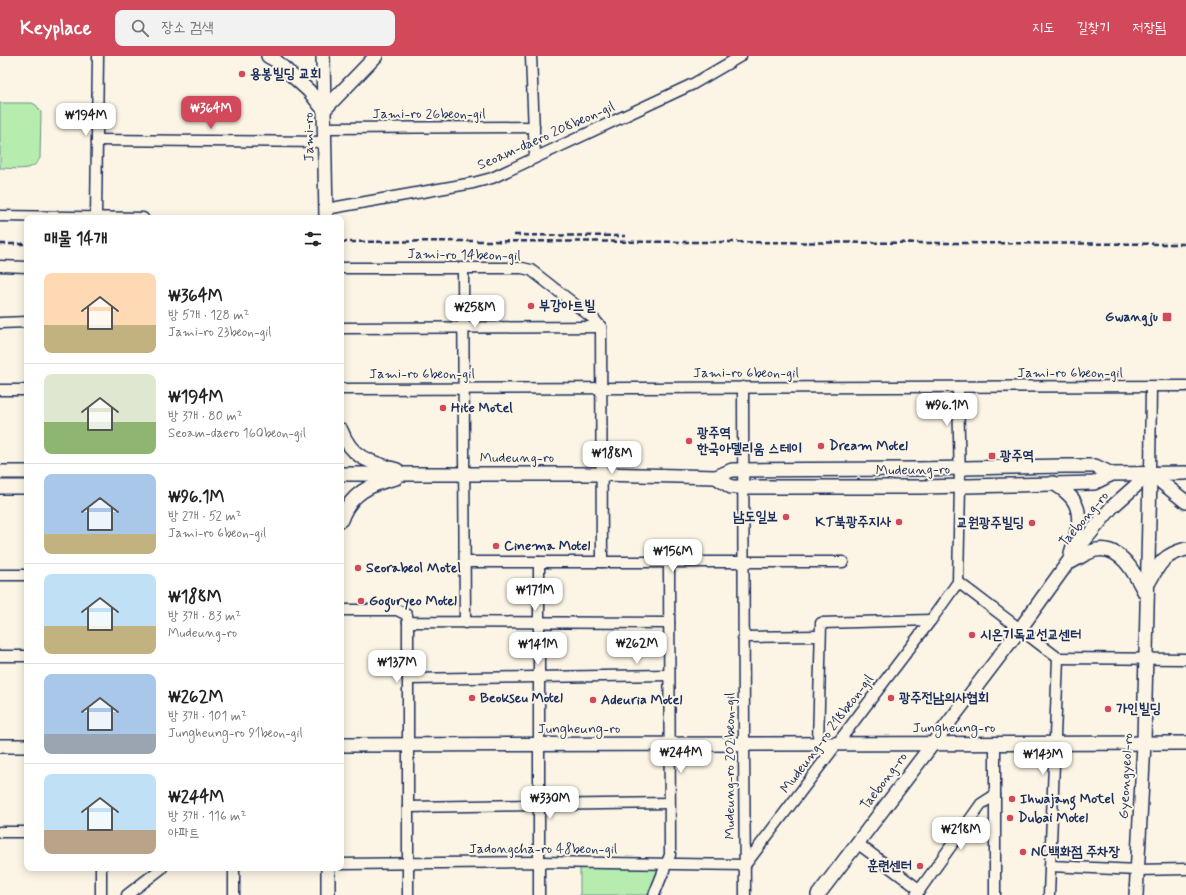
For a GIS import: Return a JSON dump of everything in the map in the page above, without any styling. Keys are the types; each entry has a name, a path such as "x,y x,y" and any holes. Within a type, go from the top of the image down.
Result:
{"street":[{"path":"96,215 98,56"},
{"path":"268,56 275,60 308,91 324,110 376,56"},
{"name":"Jami-ro","path":"323,56 326,214"},
{"path":"532,56 535,157"},
{"name":"Seoam-daero 208beon-gil","path":"326,214 492,178 693,84 741,56"},
{"name":"Jami-ro 26beon-gil","path":"324,128 534,127"},
{"path":"97,140 325,142"},
{"path":"0,216 24,216"},
{"path":"0,266 24,266"},
{"name":"Jami-ro 14beon-gil","path":"344,268 522,268 531,270 596,320 601,327"},
{"path":"463,269 465,622"},
{"path":"0,323 24,322"},
{"path":"344,328 601,327 602,562"},
{"name":"Jami-ro 6beon-gil","path":"344,389 1186,386"},
{"name":"Mudeung-ro 202beon-gil","path":"743,387 745,895"},
{"path":"958,387 960,486 958,582 1058,658 1186,658"},
{"path":"1152,387 1150,473 1186,502"},
{"path":"0,390 24,390"},
{"path":"344,437 357,454 368,461 412,474"},
{"name":"Mudeung-ro","path":"344,474 601,474 716,478 732,470 1095,466 1112,474"},
{"path":"0,472 24,472"},
{"name":"Taebong-ro","path":"818,895 1020,629 1079,547 1112,507 1150,473"},
{"name":"Gyeongyeol-ro","path":"1136,895 1144,743 1150,473"},
{"name":"Mudeung-ro","path":"716,478 731,487 960,486 1094,482 1112,474 1186,473"},
{"path":"344,512 353,498 366,489 383,481 412,474"},
{"path":"1053,483 1068,494 1074,501 1079,514 1079,527 1068,564"},
{"path":"0,487 24,487"},
{"path":"1148,592 1156,568 1165,557 1177,551 1186,549"},
{"path":"1068,564 1089,552 1098,550 1113,552 1131,568 1148,592"},
{"path":"465,562 843,562"},
{"path":"539,562 539,895"},
{"path":"654,895 670,855 669,562"},
{"path":"0,575 24,575"},
{"name":"Mudeung-ro 218beon-gil","path":"745,865 931,620 958,582"},
{"path":"344,610 397,610 407,615 408,895"},
{"path":"818,744 820,623 931,620"},
{"path":"408,622 669,623"},
{"path":"744,637 820,636"},
{"path":"0,656 24,656"},
{"path":"1049,895 1058,658"},
{"path":"408,679 670,675"},
{"name":"Jungheung-ro","path":"344,745 1186,743"},
{"path":"995,744 995,895"},
{"path":"0,746 24,746"},
{"path":"857,843 918,892 980,804 995,795"},
{"path":"408,806 670,803"},
{"path":"0,832 24,832"},
{"name":"Jadongcha-ro 48beon-gil","path":"344,864 539,862 745,865"},
{"path":"1050,866 1137,870 1186,869"},
{"path":"101,871 101,895"},
{"path":"127,895 158,871"},
{"path":"234,871 234,895"},
{"path":"328,871 328,895"}],"green space":[{"path":"0,103 32,103 36,105 41,112 40,158 33,166 23,169 0,168"},
{"path":"580,865 656,868 658,874 648,895 580,895"}],"railway":[{"path":"514,235 626,236"},
{"path":"344,242 465,241 1186,244"},
{"path":"0,244 24,244"}],"place":[{"name":"용봉빌딩 교회","path":"242,74"},
{"name":"부강아트빌","path":"531,306"},
{"name":"Gwangju","path":"1167,317"},
{"name":"Hite Motel","path":"443,408"},
{"name":"광주역 한국아델리움 스테이","path":"689,441"},
{"name":"Dream Motel","path":"821,446"},
{"name":"광주역","path":"992,456"},
{"name":"남도일보","path":"786,517"},
{"name":"KT북광주지사","path":"899,522"},
{"name":"교원광주빌딩","path":"1032,523"},
{"name":"Cinema Motel","path":"496,546"},
{"name":"Seorabeol Motel","path":"358,568"},
{"name":"Goguryeo Motel","path":"361,601"},
{"name":"시온기독교선교센터","path":"972,635"},
{"name":"Beokseu Motel","path":"472,698"},
{"name":"광주전남의사협회","path":"891,698"},
{"name":"Adeuria Motel","path":"593,700"},
{"name":"가인빌딩","path":"1108,709"},
{"name":"Ihwajang Motel","path":"1012,799"},
{"name":"Dubai Motel","path":"1010,818"},
{"name":"NC백화점 주차장","path":"1023,852"},
{"name":"훈련센터","path":"920,866"}]}
